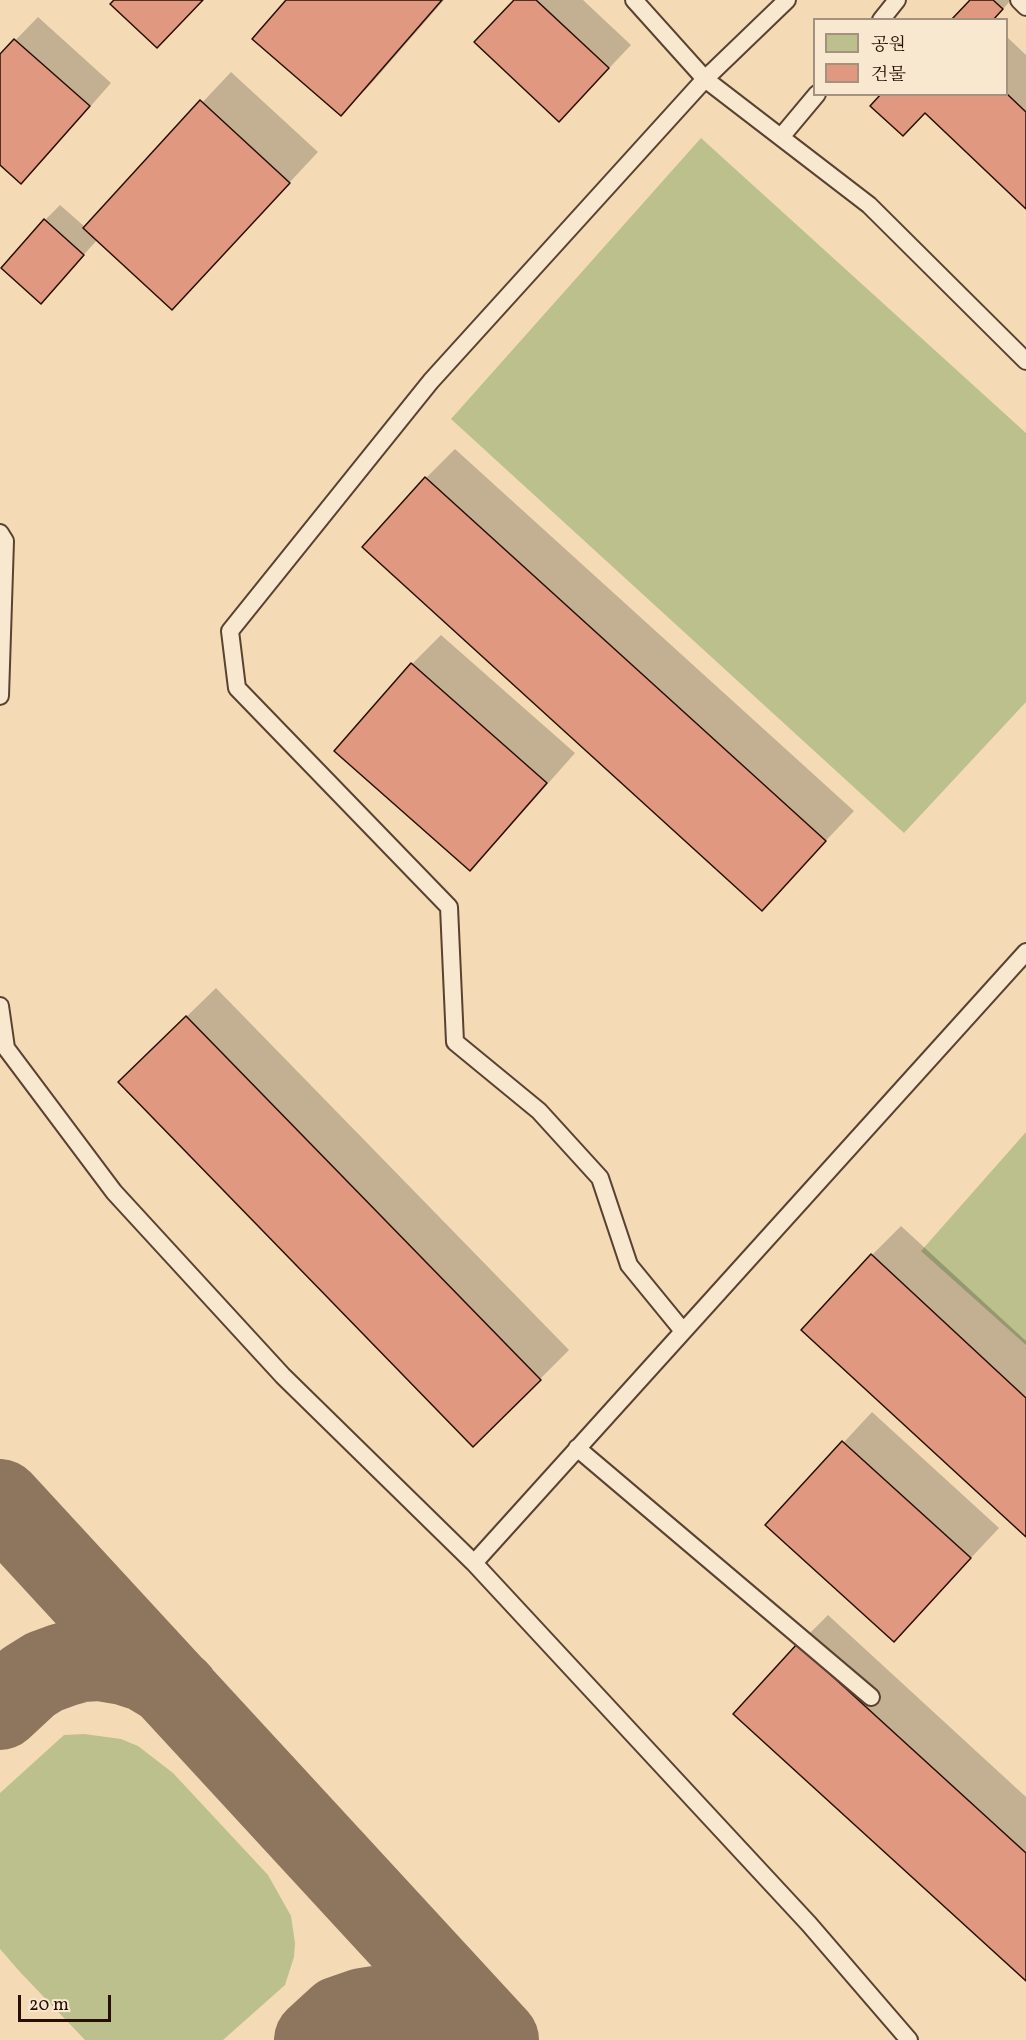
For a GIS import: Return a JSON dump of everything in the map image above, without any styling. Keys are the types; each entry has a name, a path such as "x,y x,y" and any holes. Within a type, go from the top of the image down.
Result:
{"lane":[{"path":"634,0 705,79 869,205 1026,361"},
{"path":"683,1331 629,1265 600,1178 539,1111 455,1042 449,907 237,688 230,631 431,381 705,79 787,0"},
{"path":"882,18 897,0"},
{"path":"1019,0 1026,7"},
{"path":"781,137 815,96"},
{"path":"0,533 5,541 0,696"},
{"path":"474,1563 1026,952"},
{"path":"0,1006 6,1048 114,1192 283,1376 474,1563 809,1924 909,2040"},
{"path":"577,1448 871,1697"}],"green space":[{"path":"701,138 1026,433 1026,702 904,833 451,419"},
{"path":"1026,1132 1026,1345 921,1251"},
{"path":"84,1734 121,1739 138,1746 173,1773 268,1875 291,1916 295,1943 294,1957 285,1985 223,2040 85,2040 0,1949 0,1793 64,1735"}],"building":[{"path":"114,0 203,0 157,48 110,4"},
{"path":"286,0 442,0 341,116 252,39"},
{"path":"514,0 536,0 609,68 559,122 474,42"},
{"path":"970,0 993,0 1003,9 995,18 953,18"},
{"path":"14,39 90,106 21,184 0,165 0,54"},
{"path":"1008,95 1026,112 1026,209 925,113 903,136 870,106 879,96"},
{"path":"200,100 290,183 172,310 83,228"},
{"path":"44,219 84,255 41,304 1,268"},
{"path":"425,477 826,841 762,911 362,547"},
{"path":"411,663 547,783 470,871 334,751"},
{"path":"186,1016 541,1380 473,1447 118,1082"},
{"path":"871,1254 1026,1398 1026,1537 801,1330"},
{"path":"842,1441 971,1558 894,1642 765,1525"},
{"path":"797,1644 1026,1853 1026,1981 733,1714"}],"taxiway":[{"path":"0,1501 497,2040"},
{"path":"0,1708 28,1682 44,1672 81,1660 100,1659 146,1670 166,1682 178,1693"},
{"path":"316,2040 340,2018 363,2010 388,2006 414,2006 439,2010 463,2017 486,2028"}]}
